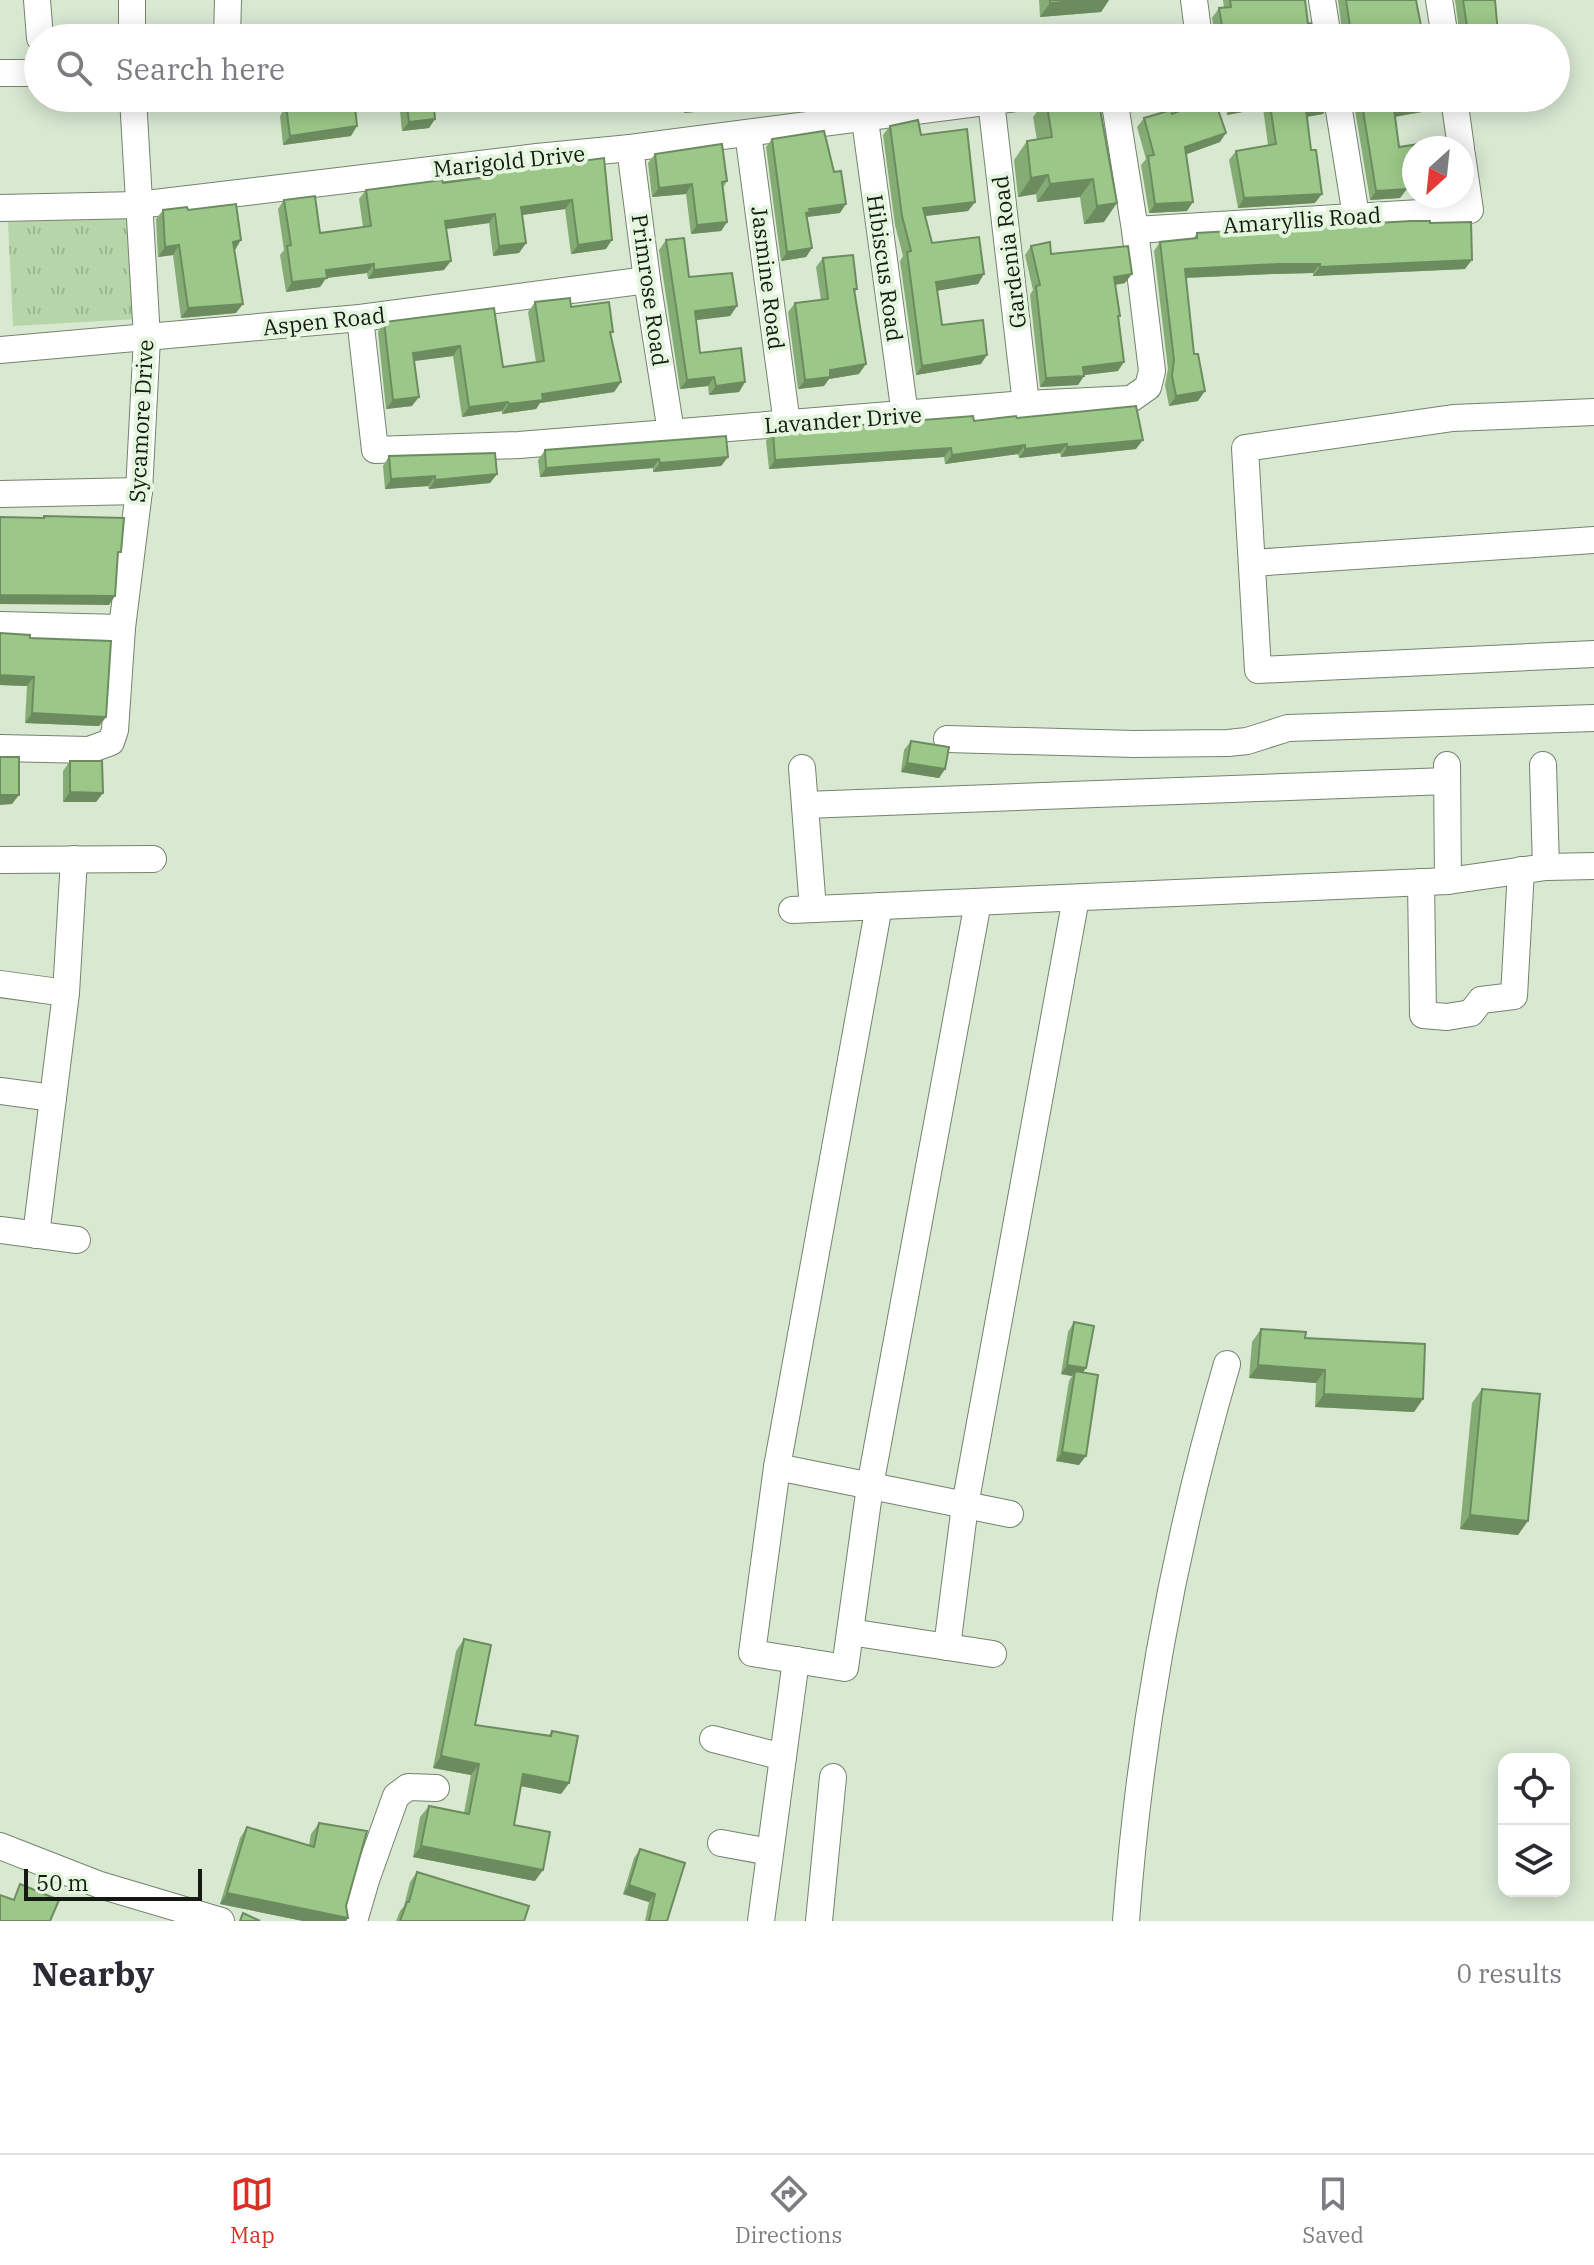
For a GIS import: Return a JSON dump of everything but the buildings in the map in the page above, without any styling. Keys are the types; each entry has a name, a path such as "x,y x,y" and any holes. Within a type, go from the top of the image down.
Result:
{"street":[{"path":"37,0 39,24"},
{"path":"132,0 132,24"},
{"path":"227,24 228,0"},
{"path":"1194,0 1197,24"},
{"path":"1322,0 1326,24"},
{"path":"1439,0 1443,24"},
{"path":"0,73 24,73"},
{"name":"Sycamore Drive","path":"0,748 89,750 111,742 115,730 122,628 139,491 147,338 134,112"},
{"name":"Marigold Drive","path":"0,208 138,205 918,112"},
{"name":"Gardenia Road","path":"1005,112 1026,404"},
{"name":"Lavander Drive","path":"360,318 375,450 519,445 1026,404 1131,399 1148,387 1152,371 1135,230 1116,112"},
{"path":"1339,112 1356,216"},
{"path":"1456,112 1459,136"},
{"name":"Hibiscus Road","path":"865,120 905,415"},
{"name":"Jasmine Road","path":"748,133 787,424"},
{"name":"Primrose Road","path":"630,148 671,432"},
{"name":"Amaryllis Road","path":"1135,230 1470,208"},
{"name":"Aspen Road","path":"0,350 360,318 647,280"},
{"path":"1594,412 1453,418 1245,448 1258,670 1594,654"},
{"path":"0,494 139,491"},
{"path":"1252,563 1594,540"},
{"path":"0,625 122,628"},
{"path":"947,739 1228,743 1247,741 1288,728 1594,718"},
{"path":"1421,882 1423,1015 1447,1017 1471,1013 1481,1000 1514,996 1533,868 1543,765"},
{"path":"802,768 805,805 803,910 1448,881 1533,868 1594,866"},
{"path":"805,805 1447,773 1448,881"},
{"path":"36,1235 66,993 74,859"},
{"path":"0,860 153,859"},
{"path":"947,1647 965,1505 1076,898"},
{"path":"879,906 777,1467 752,1653 845,1668 870,1486 978,902"},
{"path":"0,984 66,993"},
{"path":"0,1091 53,1098"},
{"path":"0,1230 77,1240"},
{"path":"1126,1921 1155,1673 1195,1479 1227,1364"},
{"path":"777,1467 1010,1514"},
{"path":"850,1632 993,1654"},
{"path":"761,1921 796,1660"},
{"path":"713,1739 783,1757"},
{"path":"819,1921 833,1777"},
{"path":"354,1921 396,1796 408,1787 436,1788"},
{"path":"721,1843 770,1852"},
{"path":"0,1846 100,1885 221,1921"}],"green space":[{"path":"130,215 137,319 13,326 8,222"}]}
